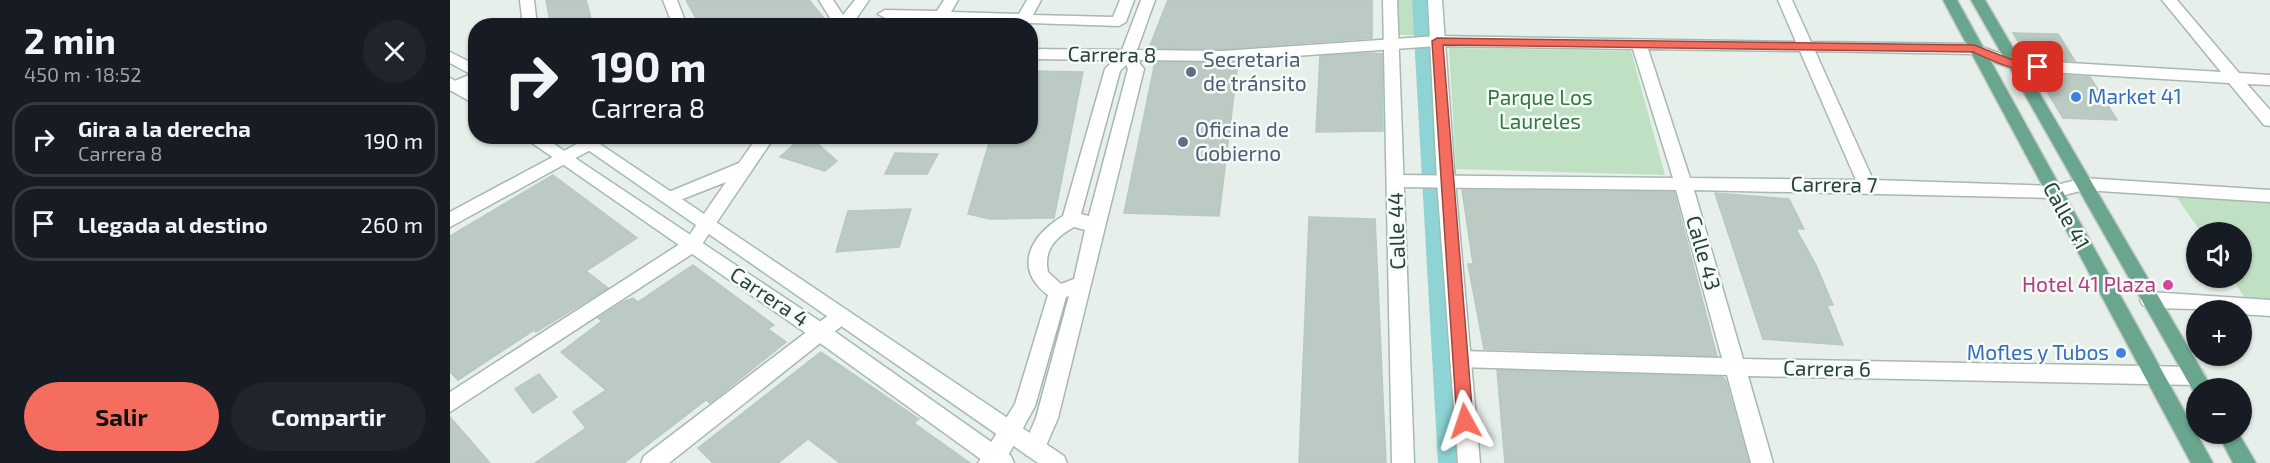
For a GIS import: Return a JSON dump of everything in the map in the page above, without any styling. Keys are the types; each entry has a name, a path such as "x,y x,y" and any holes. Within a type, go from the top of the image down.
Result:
{"main road":[{"name":"Calle 41","path":"1950,0 1974,49 2202,463"},
{"name":"Calle 41","path":"1978,0 2197,378"},
{"path":"2234,444 2245,463"}],"street":[{"path":"527,0 529,18"},
{"path":"670,0 677,18"},
{"path":"826,0 838,18"},
{"path":"849,18 862,0"},
{"path":"925,15 934,0"},
{"path":"942,16 951,0"},
{"path":"1025,18 1034,0"},
{"name":"Carrera 8","path":"1038,19 1119,22 1127,0"},
{"path":"1071,220 1113,69 1127,56 1148,0"},
{"name":"Calle 44","path":"1390,0 1396,44 1402,181 1403,463"},
{"path":"1435,0 1433,42 1441,181 1469,463"},
{"path":"1785,0 1867,186"},
{"path":"2169,0 2270,121"},
{"name":"Carrera 8","path":"885,14 997,18"},
{"name":"Carrera 8","path":"1038,54 1223,56 1433,42 1974,49 2016,65 2270,80"},
{"name":"Calle 43","path":"1639,44 1683,183 1762,463"},
{"path":"1034,448 1047,418 1136,69 1127,56"},
{"path":"450,57 468,67"},
{"path":"453,85 468,80"},
{"path":"453,85 468,95"},
{"name":"Carrera 4","path":"542,144 820,332 996,461"},
{"path":"450,220 564,159 578,144"},
{"path":"588,144 706,222 1010,434 1056,463"},
{"path":"450,403 692,245 759,144"},
{"path":"670,198 744,168"},
{"name":"Carrera 7","path":"1402,181 1867,186 2053,192 2084,184 2270,196"},
{"path":"1058,292 1040,278 1037,262 1040,247 1057,226 1071,220 1085,221 1095,227"},
{"path":"1058,292 1082,284"},
{"path":"996,461 1025,406 1058,292"},
{"path":"2150,300 2270,309"},
{"path":"652,463 841,316"},
{"name":"Carrera 6","path":"1460,359 2155,376 2186,380"}],"green space":[{"path":"1398,0 1425,0 1428,35 1399,35"},
{"name":"Parque Los Laureles","path":"1449,48 1631,51 1665,175 1456,169"},
{"path":"2173,192 2270,199 2270,303 2247,300 2238,288 2252,288 2252,222 2194,222"}],"building":[{"path":"546,0 586,0 591,18 549,18"},
{"path":"686,0 809,0 824,18 696,18"},
{"path":"1168,0 1372,0 1372,38 1223,49 1149,48"},
{"path":"2013,33 2058,34 2075,61 2028,58"},
{"path":"1382,54 1383,131 1316,132 1320,56"},
{"name":"Oficina de Gobierno","path":"1155,62 1238,62 1219,216 1124,213"},
{"path":"1038,71 1083,72 1054,218 990,219 968,214 989,144 1038,144"},
{"name":"Market 41","path":"2036,73 2090,77 2117,120 2063,118"},
{"path":"794,144 818,144 837,161 825,171 780,157"},
{"path":"895,153 938,154 927,174 885,174"},
{"path":"553,175 637,238 586,271 608,288 536,332 534,330 458,380 450,372 450,236"},
{"path":"1462,190 1674,192 1717,356 1484,349 1468,264 1473,264"},
{"path":"1715,193 1789,199 1804,229 1796,229 1816,265 1833,305 1827,305 1843,345 1763,339"},
{"path":"911,209 899,247 836,252 848,211"},
{"path":"1309,217 1375,219 1386,463 1299,463"},
{"path":"693,265 774,325 768,329 786,342 710,403 706,400 624,463 535,463 586,428 573,412 606,390 561,352 602,321 598,318 625,301 633,298 638,302"},
{"path":"821,352 919,419 914,423 970,463 840,463 808,439 778,463 713,463 698,448"},
{"path":"1497,370 1723,377 1749,463 1505,463"},
{"path":"539,374 557,397 533,413 515,389"},
{"path":"450,417 490,463 450,463"}],"waterway":[{"path":"1420,0 1450,463"}],"place":[{"name":"Secretaria de tránsito","path":"1191,72"},
{"name":"Market 41","path":"2076,97"},
{"name":"Oficina de Gobierno","path":"1183,142"},
{"name":"Hotel 41 Plaza","path":"2168,285"},
{"name":"Mofles y Tubos","path":"2121,353"}],"route":[{"path":"1465,421 1437,41 1974,49 2016,65 2038,67"}]}
